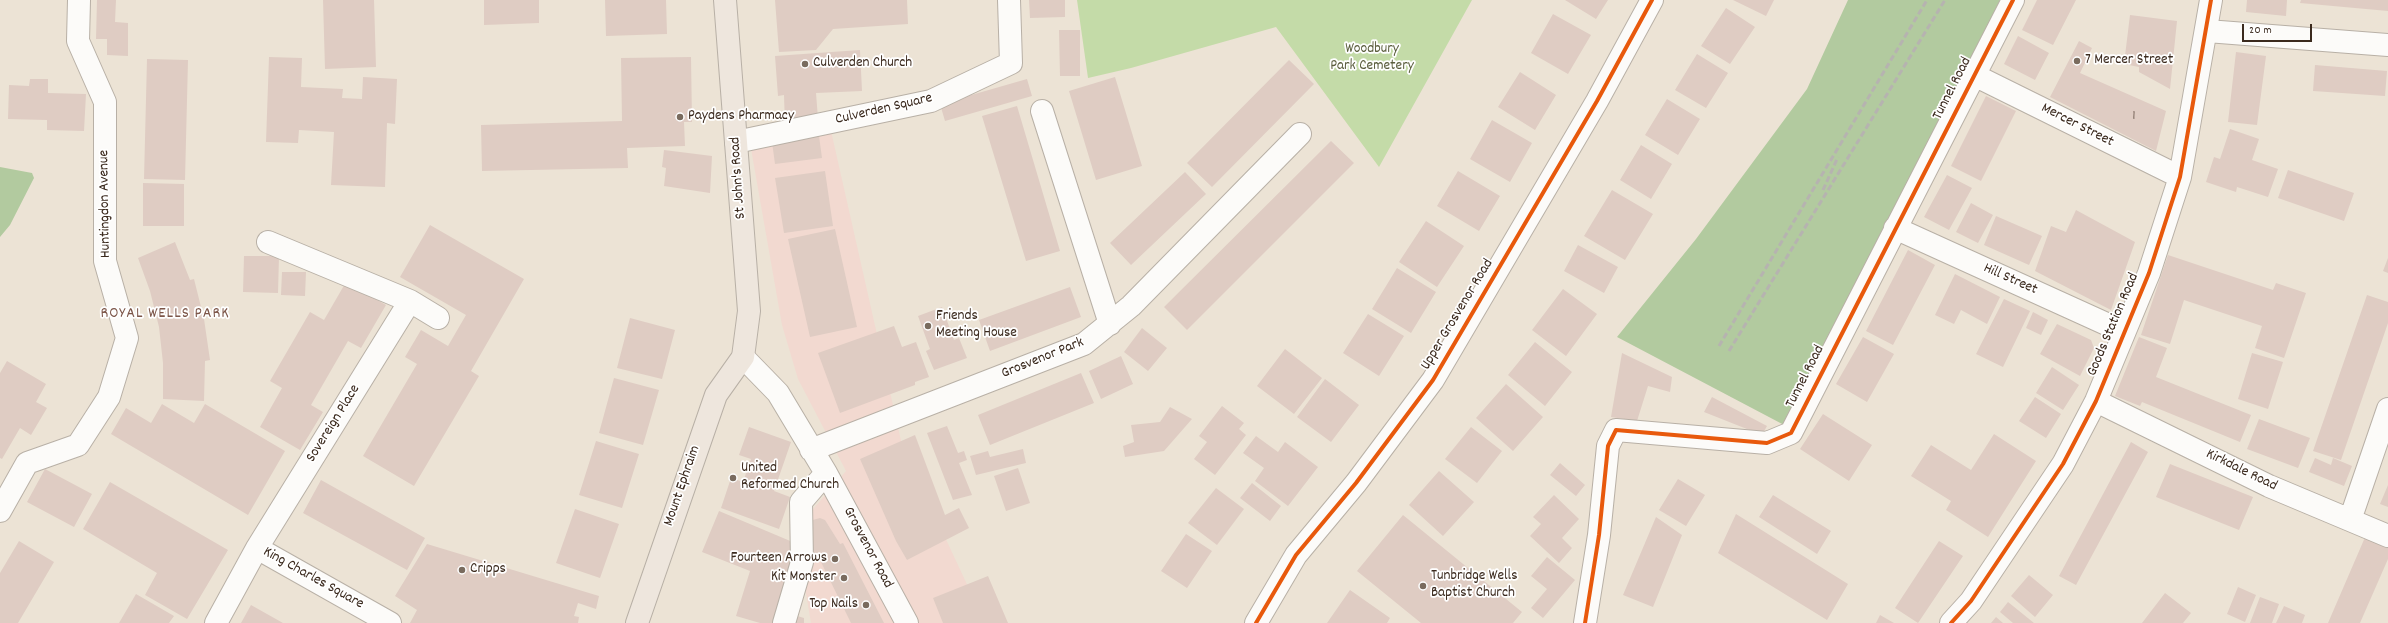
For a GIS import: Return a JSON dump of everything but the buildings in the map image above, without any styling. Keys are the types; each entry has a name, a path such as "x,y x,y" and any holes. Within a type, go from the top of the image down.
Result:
{"highway":[{"name":"St John's Road","path":"725,0 749,311 743,357"},
{"name":"Mount Ephraim","path":"637,623 716,395 743,357"}],"street":[{"name":"Huntingdon Avenue","path":"3,506 27,463 78,445 109,397 127,338 105,261 105,102 78,42 79,0"},
{"name":"Culverden Square","path":"736,142 931,101 1010,63 1009,0"},
{"name":"Upper Grosvenor Road","path":"1256,623 1296,555 1356,482 1433,380 1597,101 1652,0"},
{"name":"Tunnel Road","path":"1585,623 1599,535 1608,446 1616,430 1767,443 1791,432 2013,0"},
{"name":"Goods Station Road","path":"1951,623 1971,601 2063,464 2096,401 2149,273 2180,177 2207,30 2211,0"},
{"path":"2207,30 2388,45"},
{"name":"Mercer Street","path":"1974,75 2180,177"},
{"path":"1042,110 1110,324"},
{"name":"Grosvenor Park","path":"811,450 1084,344 1131,306 1300,134"},
{"name":"Hill Street","path":"1895,228 2124,332"},
{"path":"268,242 410,301 438,318"},
{"name":"Sovereign Place","path":"216,623 257,548 410,301"},
{"name":"Grosvenor Road","path":"743,357 778,393 826,473 907,623"},
{"name":"Kirkdale Road","path":"2096,401 2269,486 2388,536"},
{"path":"2350,520 2388,409"},
{"path":"784,623 802,562 801,502 826,473"},
{"name":"King Charles Square","path":"257,548 390,623"}],"shaded area":[{"path":"829,122 902,445 985,623 811,623 795,530 846,471 798,379 782,325 750,143"}],"green space":[{"name":"Woodbury Park Cemetery","path":"1077,0 1472,0 1379,167 1276,27 1131,68 1088,78"},
{"path":"1848,0 2000,0 1967,70 1786,426 1617,337 1696,239 1807,89"},
{"path":"0,167 32,173 34,178 10,225 0,237"}],"railway":[{"path":"1719,346 1927,0"},
{"path":"1729,351 1945,0"},
{"path":"1823,190 1838,157"}],"cycle path":[{"path":"1256,623 1296,555 1356,483 1433,380 1597,101 1652,0"},
{"path":"1585,623 1599,535 1608,446 1616,430 1767,443 1791,433 2013,0"},
{"path":"1951,623 1971,601 2063,464 2096,401 2149,273 2180,177 2211,0"}],"place":[{"name":"7 Mercer Street","path":"2077,61"},
{"name":"Culverden Church","path":"805,64"},
{"name":"Paydens Pharmacy","path":"680,117"},
{"name":"Friends Meeting House","path":"928,326"},
{"name":"United Reformed Church","path":"733,478"},
{"name":"Fourteen Arrows","path":"835,559"},
{"name":"Cripps","path":"462,570"},
{"name":"Kit Monster","path":"844,578"},
{"name":"Tunbridge Wells Baptist Church","path":"1423,586"},
{"name":"Top Nails","path":"866,605"}],"district":[{"name":"ROYAL WELLS PARK","path":"165,315"}]}
